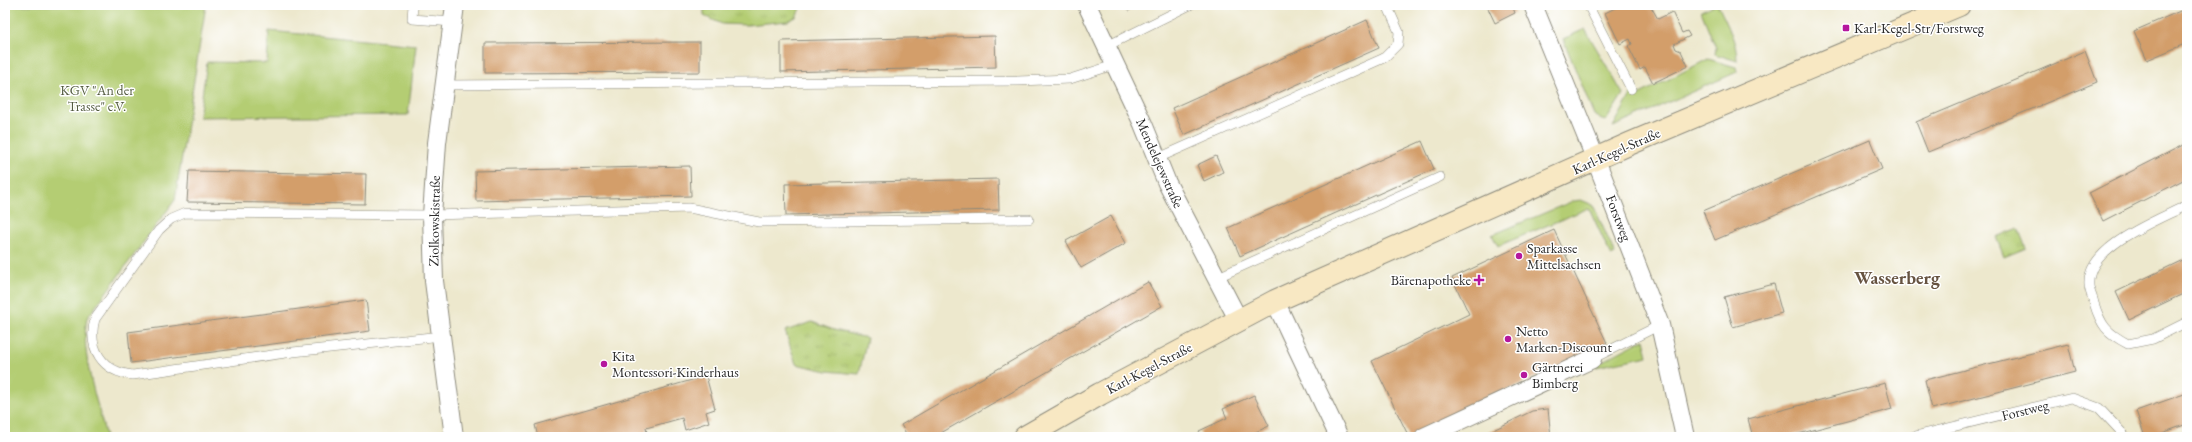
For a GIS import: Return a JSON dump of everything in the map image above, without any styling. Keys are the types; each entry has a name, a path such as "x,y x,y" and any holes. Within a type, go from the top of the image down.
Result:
{"street":[{"name":"Mendelejewstraße","path":"1087,5 1156,159 1238,319"},
{"name":"Forstweg","path":"1533,5 1596,160 1660,325 1685,437"},
{"name":"Karl-Kegel-Straße","path":"1025,437 1238,319 1274,301 1448,223 1727,102 1959,5"},
{"name":"Ziolkowskistraße","path":"454,14 437,143 432,215 434,281 454,437"},
{"path":"1274,301 1339,437"},
{"path":"1424,437 1592,359"}],"lane":[{"path":"413,5 412,19 454,14"},
{"path":"1106,46 1190,5"},
{"path":"1156,159 1384,58 1398,44 1399,32 1387,5"},
{"path":"1588,5 1631,89"},
{"path":"444,85 1018,81 1070,79 1114,65"},
{"path":"1216,278 1440,177"},
{"path":"2187,205 2114,242 2099,258 2089,284 2098,316 2110,334 2128,344 2153,339 2187,322"},
{"path":"441,336 293,352 133,375 124,374 106,365 100,357 91,336 95,319 99,313 159,230 176,215 206,212 432,215 689,208 759,222 1029,219"},
{"path":"1592,359 1660,325"},
{"name":"Forstweg","path":"1911,437 2072,398 2099,408 2126,437"}],"green space":[{"name":"KGV \"An der Trasse\" e.V.","path":"5,5 206,5 175,200 87,318 85,332 90,377 106,437 5,437"},
{"path":"704,5 738,5 747,9 761,5 800,5 801,7 796,17 788,21 747,25 722,24 704,16"},
{"path":"1714,5 1718,5 1730,32 1737,53 1737,61 1715,54 1716,48 1701,11"},
{"path":"1585,29 1623,94 1606,121 1594,115 1563,39"},
{"path":"269,31 416,45 408,115 199,117 207,62 267,63"},
{"path":"1708,59 1736,67 1737,72 1613,127 1632,93 1640,94"},
{"path":"1581,200 1593,205 1615,254 1611,256 1589,208 1498,246 1492,235 1573,201"},
{"path":"2018,228 2026,248 2004,257 1996,237"},
{"path":"812,322 834,330 867,338 859,374 827,371 796,364 785,331"},
{"path":"1644,339 1648,356 1596,367 1595,365"}],"building":[{"path":"1125,5 1140,5 1128,11"},
{"path":"1512,5 1515,13 1495,23 1487,6"},
{"path":"1621,5 1650,5 1658,19 1672,12 1682,33 1687,31 1690,36 1674,44 1676,49 1681,51 1688,66 1653,83 1645,67 1640,70 1628,46 1632,44 1630,39 1620,44 1605,13"},
{"path":"2187,8 2187,43 2147,60 2134,31"},
{"path":"1367,20 1379,48 1184,135 1172,108"},
{"path":"995,36 996,67 781,72 781,41"},
{"path":"700,42 700,72 485,73 485,43"},
{"path":"2085,51 2097,82 1928,152 1916,122"},
{"path":"1870,140 1882,169 1715,240 1703,211"},
{"path":"1422,141 1434,169 1240,256 1228,228"},
{"path":"2185,144 2187,148 2187,178 2103,221 2089,193"},
{"path":"1216,156 1223,172 1204,181 1197,165"},
{"path":"690,166 691,196 476,201 475,171"},
{"path":"189,171 366,174 365,204 187,202"},
{"path":"998,179 999,210 786,215 785,184"},
{"path":"1111,216 1126,243 1081,268 1066,241"},
{"path":"1554,230 1607,343 1409,437 1372,361 1469,314 1452,278"},
{"path":"2187,258 2187,292 2129,320 2116,292"},
{"path":"1148,282 1162,306 934,437 908,437 901,425"},
{"path":"1774,284 1782,313 1733,327 1724,297"},
{"path":"366,300 370,331 131,363 128,332"},
{"path":"2068,344 2075,372 1932,409 1925,380"},
{"path":"706,376 715,409 706,412 709,422 685,430 682,418 646,428 648,437 538,437 535,425"},
{"path":"1885,383 1892,409 1787,437 1753,437 1748,419"},
{"path":"2187,393 2187,424 2151,437 2145,437 2136,411"},
{"path":"1254,395 1269,426 1245,437 1202,437 1199,431 1227,418 1223,409"},
{"path":"1548,409 1551,437 1479,437 1532,411"}],"place":[{"name":"Karl-Kegel-Str/Forstweg","path":"1846,28"},
{"name":"Sparkasse Mittelsachsen","path":"1519,256"},
{"name":"Bärenapotheke","path":"1479,280"},
{"name":"Netto Marken-Discount","path":"1508,339"},
{"name":"Kita Montessori-Kinderhaus","path":"604,364"},
{"name":"Gärtnerei Bimberg","path":"1524,375"}],"district":[{"name":"Wasserberg","path":"1897,278"}]}
